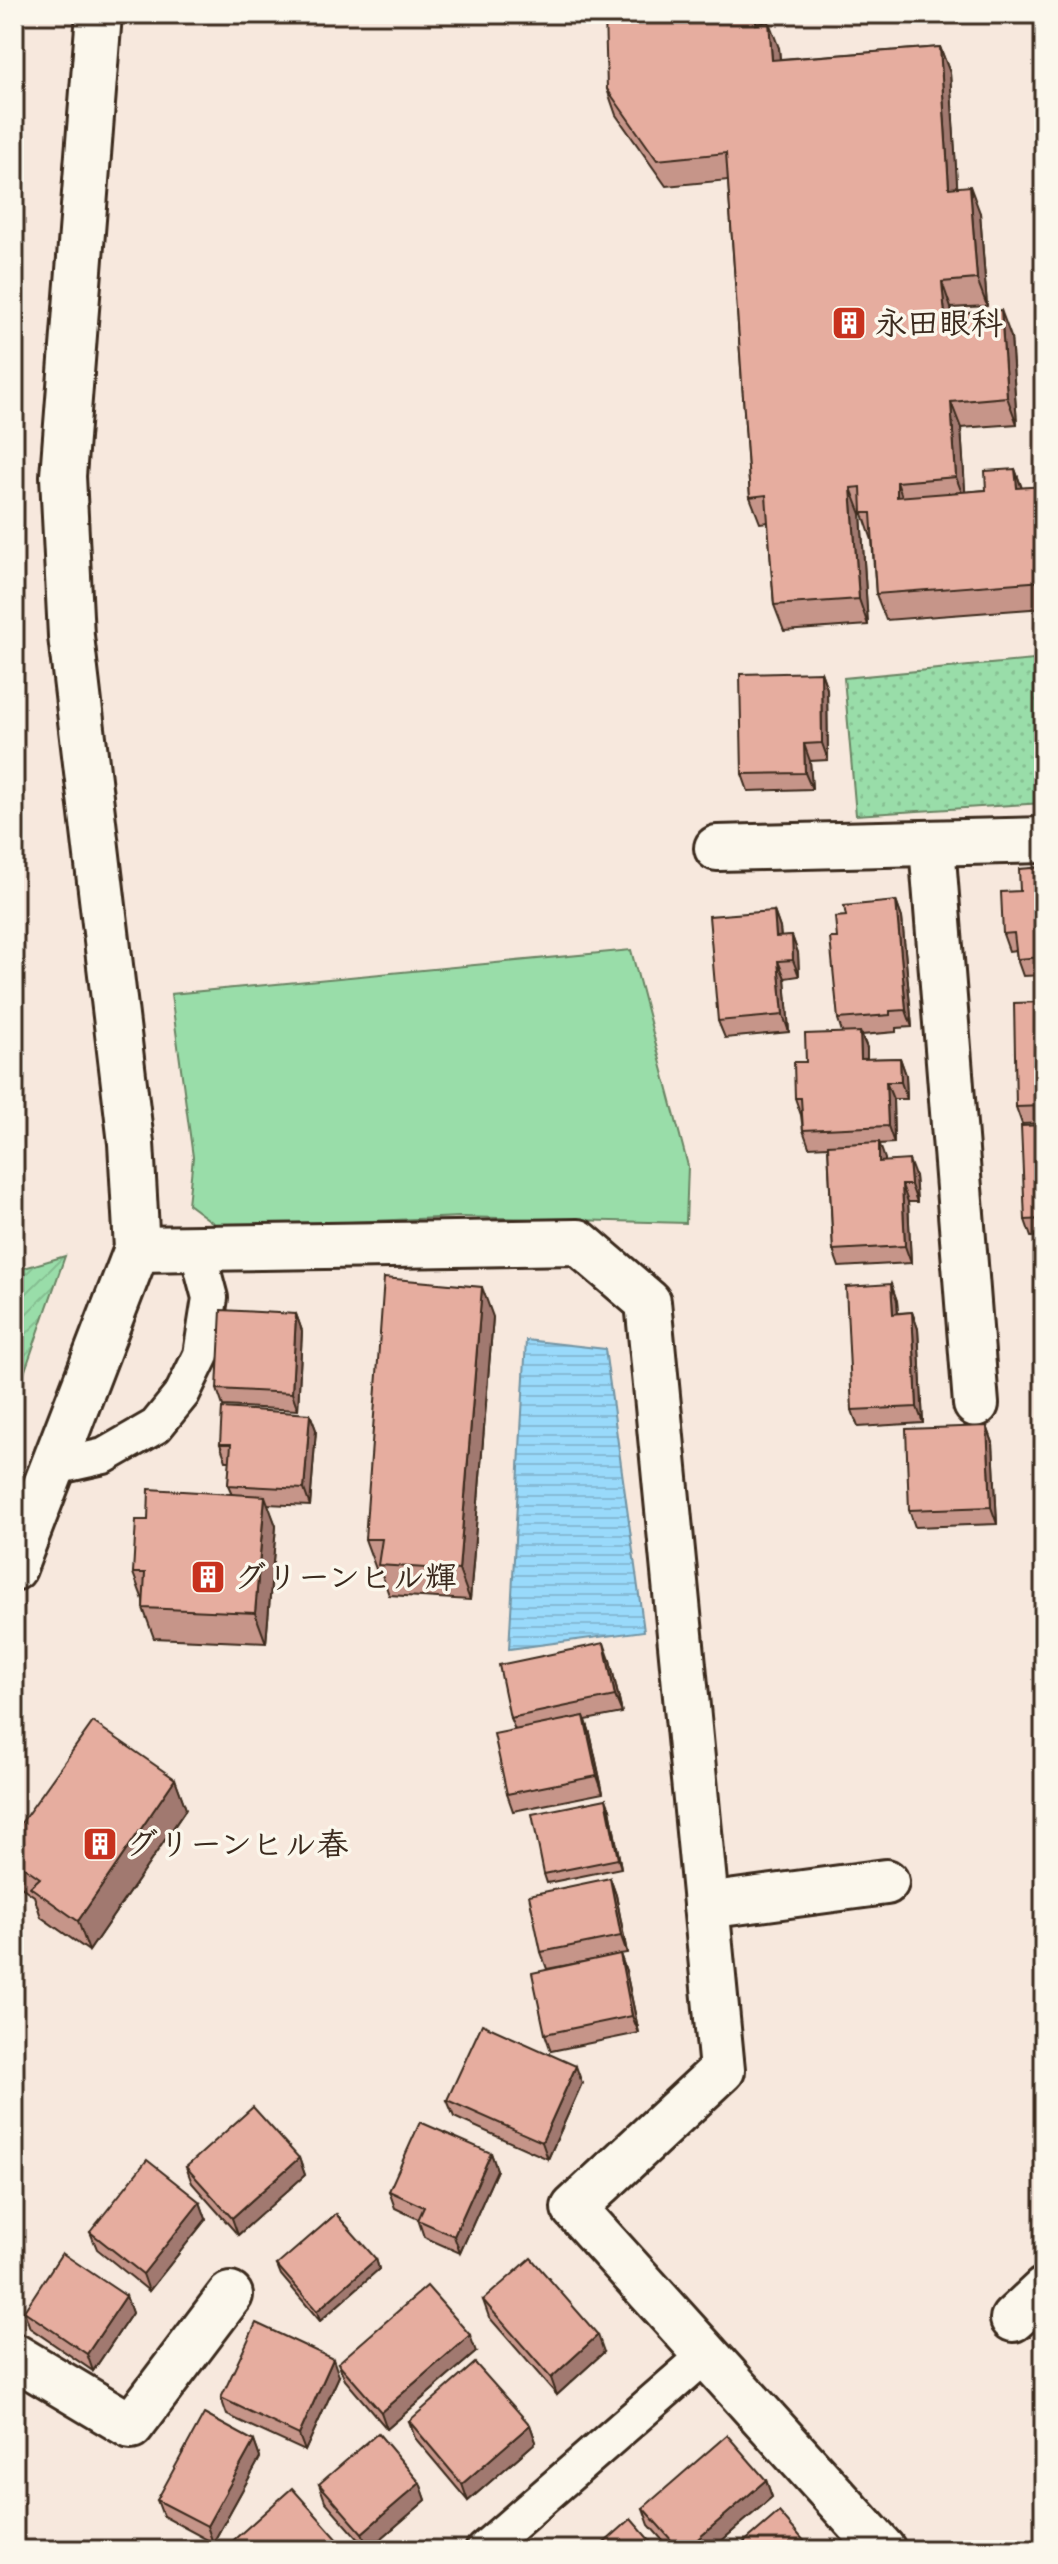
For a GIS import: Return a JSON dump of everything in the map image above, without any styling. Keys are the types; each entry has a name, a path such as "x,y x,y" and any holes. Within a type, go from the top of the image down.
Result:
{"street":[{"path":"14,1568 137,1249 131,1143 71,636 63,476 99,14"},
{"path":"717,848 1044,840"},
{"path":"932,845 976,1404"},
{"path":"137,1249 578,1242 648,1302 722,2070 574,2208 883,2550"},
{"path":"706,1906 886,1882"},
{"path":"1013,2319 1044,2290"},
{"path":"14,2356 131,2426 230,2295"}],"lane":[{"path":"55,1467 104,1456 156,1426 182,1394 201,1355 210,1298 197,1249"},
{"path":"483,2550 706,2355"}],"green space":[{"path":"1044,659 1044,803 856,815 844,678"},
{"path":"631,950 688,1166 686,1223 460,1217 220,1228 188,1204 193,1157 171,994"},
{"path":"65,1256 14,1402 14,1271"}],"water":[{"path":"526,1340 605,1349 644,1631 509,1649"}],"building":[{"name":"永田眼科","path":"605,14 756,14 756,24 769,22 772,60 940,47 949,188 970,186 977,279 942,282 945,315 1001,310 1007,397 951,402 956,477 897,482 897,497 986,490 985,471 1015,469 1017,488 1044,486 1044,581 876,594 871,513 862,513 861,487 851,488 859,599 774,605 766,495 750,497 726,153 657,160 607,89"},
{"path":"821,672 822,743 804,744 805,773 742,774 740,674"},
{"path":"1044,867 1044,957 1017,959 1014,933 1003,934 1001,892 1020,891 1019,869"},
{"path":"896,901 906,1010 890,1011 890,1015 838,1019 830,938 837,938 835,917 846,916 844,906"},
{"path":"774,911 776,937 792,936 793,960 778,961 783,1015 718,1021 709,916"},
{"path":"1044,1002 1044,1106 1016,1107 1014,1003"},
{"path":"860,1032 861,1059 900,1058 901,1082 886,1082 888,1126 803,1130 801,1098 795,1098 794,1062 806,1062 805,1034"},
{"path":"1044,1125 1044,1219 1025,1220 1021,1126"},
{"path":"879,1142 879,1162 909,1160 911,1185 902,1185 905,1246 833,1250 828,1145"},
{"path":"1044,1268 1044,1371 1042,1371 1035,1269"},
{"path":"384,1278 482,1287 459,1570 378,1565 382,1539 365,1539"},
{"path":"891,1284 893,1314 912,1312 917,1407 852,1410 846,1287"},
{"path":"221,1310 296,1314 292,1393 217,1389"},
{"path":"222,1408 310,1414 304,1489 228,1485 231,1444 220,1444"},
{"path":"987,1426 991,1507 909,1510 906,1429"},
{"name":"グリーンヒル輝","path":"149,1489 265,1496 255,1613 143,1608 145,1573 133,1573 136,1520 148,1520"},
{"path":"604,1643 615,1696 510,1718 499,1665"},
{"path":"584,1716 597,1776 507,1794 494,1734"},
{"name":"グリーンヒル春","path":"93,1722 175,1779 78,1921 30,1887 40,1878 14,1860 14,1833"},
{"path":"606,1799 618,1859 544,1874 532,1814"},
{"path":"610,1878 621,1936 541,1952 529,1895"},
{"path":"620,1954 632,2016 545,2034 532,1973"},
{"path":"482,2024 576,2066 542,2142 447,2100"},
{"path":"253,2107 299,2158 232,2218 186,2167"},
{"path":"420,2122 491,2153 454,2236 418,2220 424,2207 389,2191"},
{"path":"147,2160 200,2202 143,2274 90,2232"},
{"path":"336,2214 376,2259 317,2311 277,2265"},
{"path":"62,2253 126,2296 87,2354 24,2311"},
{"path":"531,2258 598,2335 551,2378 483,2300"},
{"path":"427,2286 470,2335 381,2412 338,2363"},
{"path":"256,2323 333,2359 299,2435 221,2398"},
{"path":"475,2363 530,2425 462,2484 409,2421"},
{"path":"204,2414 254,2441 207,2526 157,2500"},
{"path":"378,2433 420,2483 362,2533 319,2484"},
{"path":"727,2435 766,2480 685,2550 680,2550 643,2508"},
{"path":"292,2488 347,2550 233,2550 228,2545"},
{"path":"779,2512 812,2550 735,2550"},
{"path":"631,2519 658,2550 596,2550"}],"place":[{"name":"永田眼科","path":"849,323"},
{"name":"グリーンヒル輝","path":"208,1577"},
{"name":"グリーンヒル春","path":"100,1844"}]}
